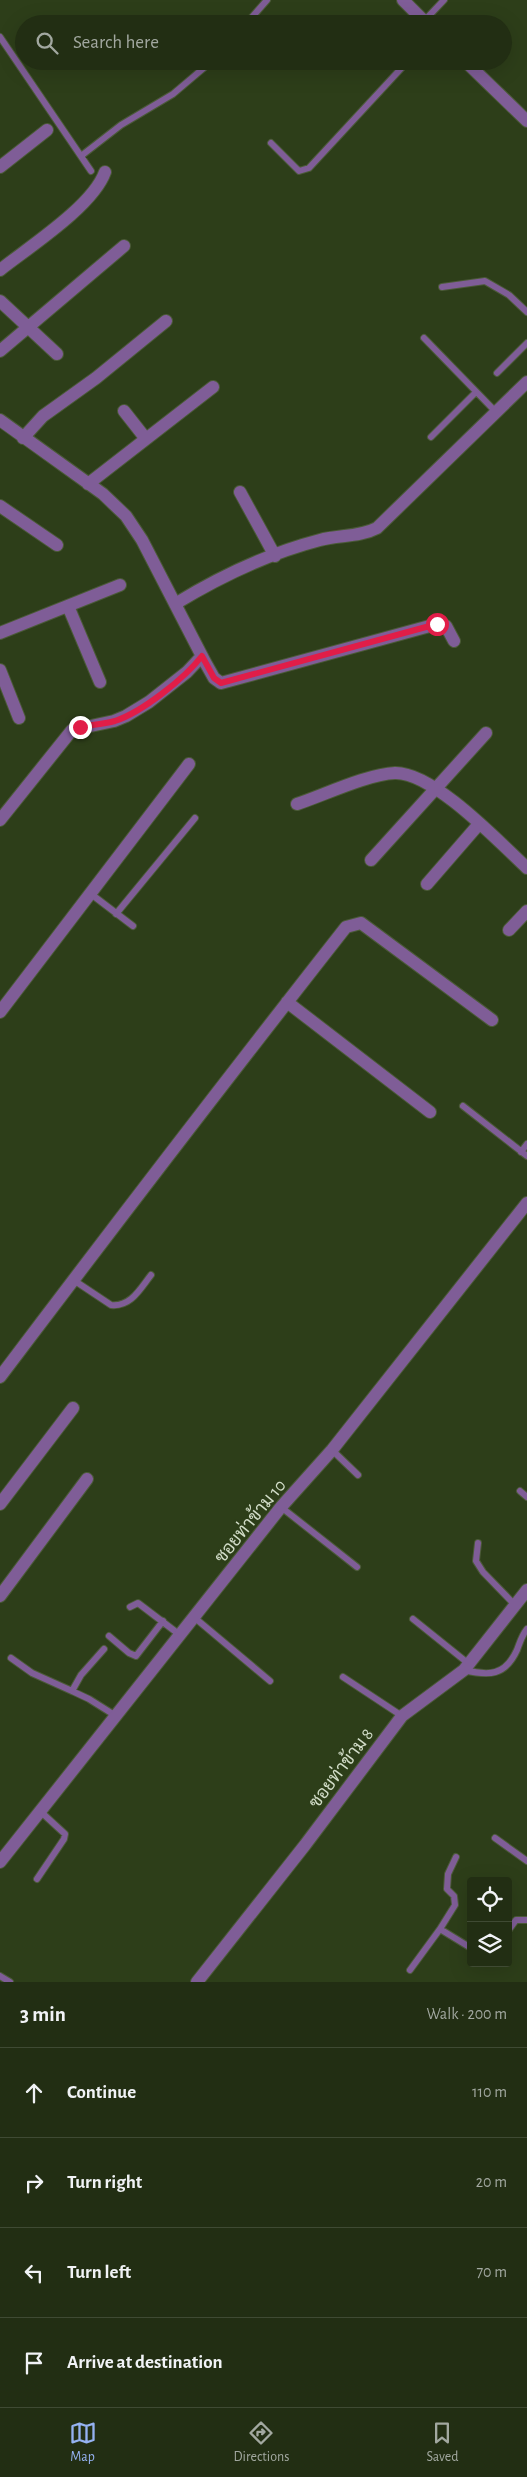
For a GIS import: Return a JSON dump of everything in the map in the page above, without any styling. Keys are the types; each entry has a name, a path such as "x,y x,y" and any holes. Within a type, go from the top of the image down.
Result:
{"street":[{"path":"403,0 418,15"},
{"path":"474,70 527,121"},
{"path":"0,167 47,130"},
{"path":"0,270 82,204 99,185 105,172"},
{"path":"0,351 26,327 124,246"},
{"path":"0,301 57,354"},
{"path":"23,438 43,416 96,378 166,321"},
{"path":"175,604 235,572 275,556 319,540 368,532 377,528 495,411 527,382"},
{"path":"88,484 213,387"},
{"path":"124,411 146,439"},
{"path":"0,420 117,506 126,516 142,540 214,678 221,683 437,624 446,626 454,641"},
{"path":"240,492 275,556"},
{"path":"0,506 57,545"},
{"path":"0,634 120,585"},
{"path":"68,606 100,682"},
{"path":"0,820 72,730 114,721 126,716 149,702 187,672 202,656"},
{"path":"0,670 19,718"},
{"path":"372,860 486,733"},
{"path":"0,1012 189,764"},
{"path":"297,804 381,775 405,774 437,788 527,868"},
{"path":"427,884 479,824"},
{"path":"509,930 527,911"},
{"path":"0,1377 75,1281 126,1210 346,927 357,922 492,1020"},
{"path":"287,1002 430,1112"},
{"name":"ซอยท่าข้าม 10","path":"0,1862 282,1507 332,1450 527,1202"},
{"path":"0,1504 73,1408"},
{"path":"0,1596 87,1478"},
{"name":"ซอยท่าข้าม 8","path":"197,1982 306,1845 402,1716 467,1667 527,1590"}],"lane":[{"path":"254,15 267,0"},
{"path":"431,15 444,0"},
{"path":"0,37 15,59"},
{"path":"22,70 91,171"},
{"path":"81,156 121,125 172,94 201,70"},
{"path":"271,143 299,171 309,168 400,70"},
{"path":"442,286 486,281 510,295 527,312"},
{"path":"424,338 495,411"},
{"path":"497,373 527,343"},
{"path":"432,437 476,392"},
{"path":"116,914 195,818"},
{"path":"91,894 133,926"},
{"path":"463,1106 527,1156"},
{"path":"521,1152 527,1144"},
{"path":"75,1281 111,1305 115,1305 122,1304 131,1299 151,1275"},
{"path":"332,1450 358,1475"},
{"path":"520,1491 527,1497"},
{"path":"282,1507 357,1567"},
{"path":"478,1543 476,1561 483,1572 515,1605"},
{"path":"130,1607 138,1603 180,1635"},
{"path":"195,1618 270,1681"},
{"path":"413,1619 467,1667 480,1674 497,1672 513,1657 527,1629"},
{"path":"109,1636 129,1653 136,1656 163,1621"},
{"path":"72,1691 82,1675 104,1649"},
{"path":"10,1658 32,1673 89,1699 116,1716"},
{"path":"343,1677 402,1716"},
{"path":"36,1879 64,1839 65,1834 40,1811"},
{"path":"496,1838 527,1861"},
{"path":"410,1970 455,1905 454,1896 447,1888 448,1874 456,1857"},
{"path":"512,1926 516,1920 527,1920"},
{"path":"440,1929 467,1946"},
{"path":"0,1976 10,1982"}],"route":[{"path":"80,727 114,721 126,716 149,702 196,665 202,656 214,678 221,683 437,624"}]}
